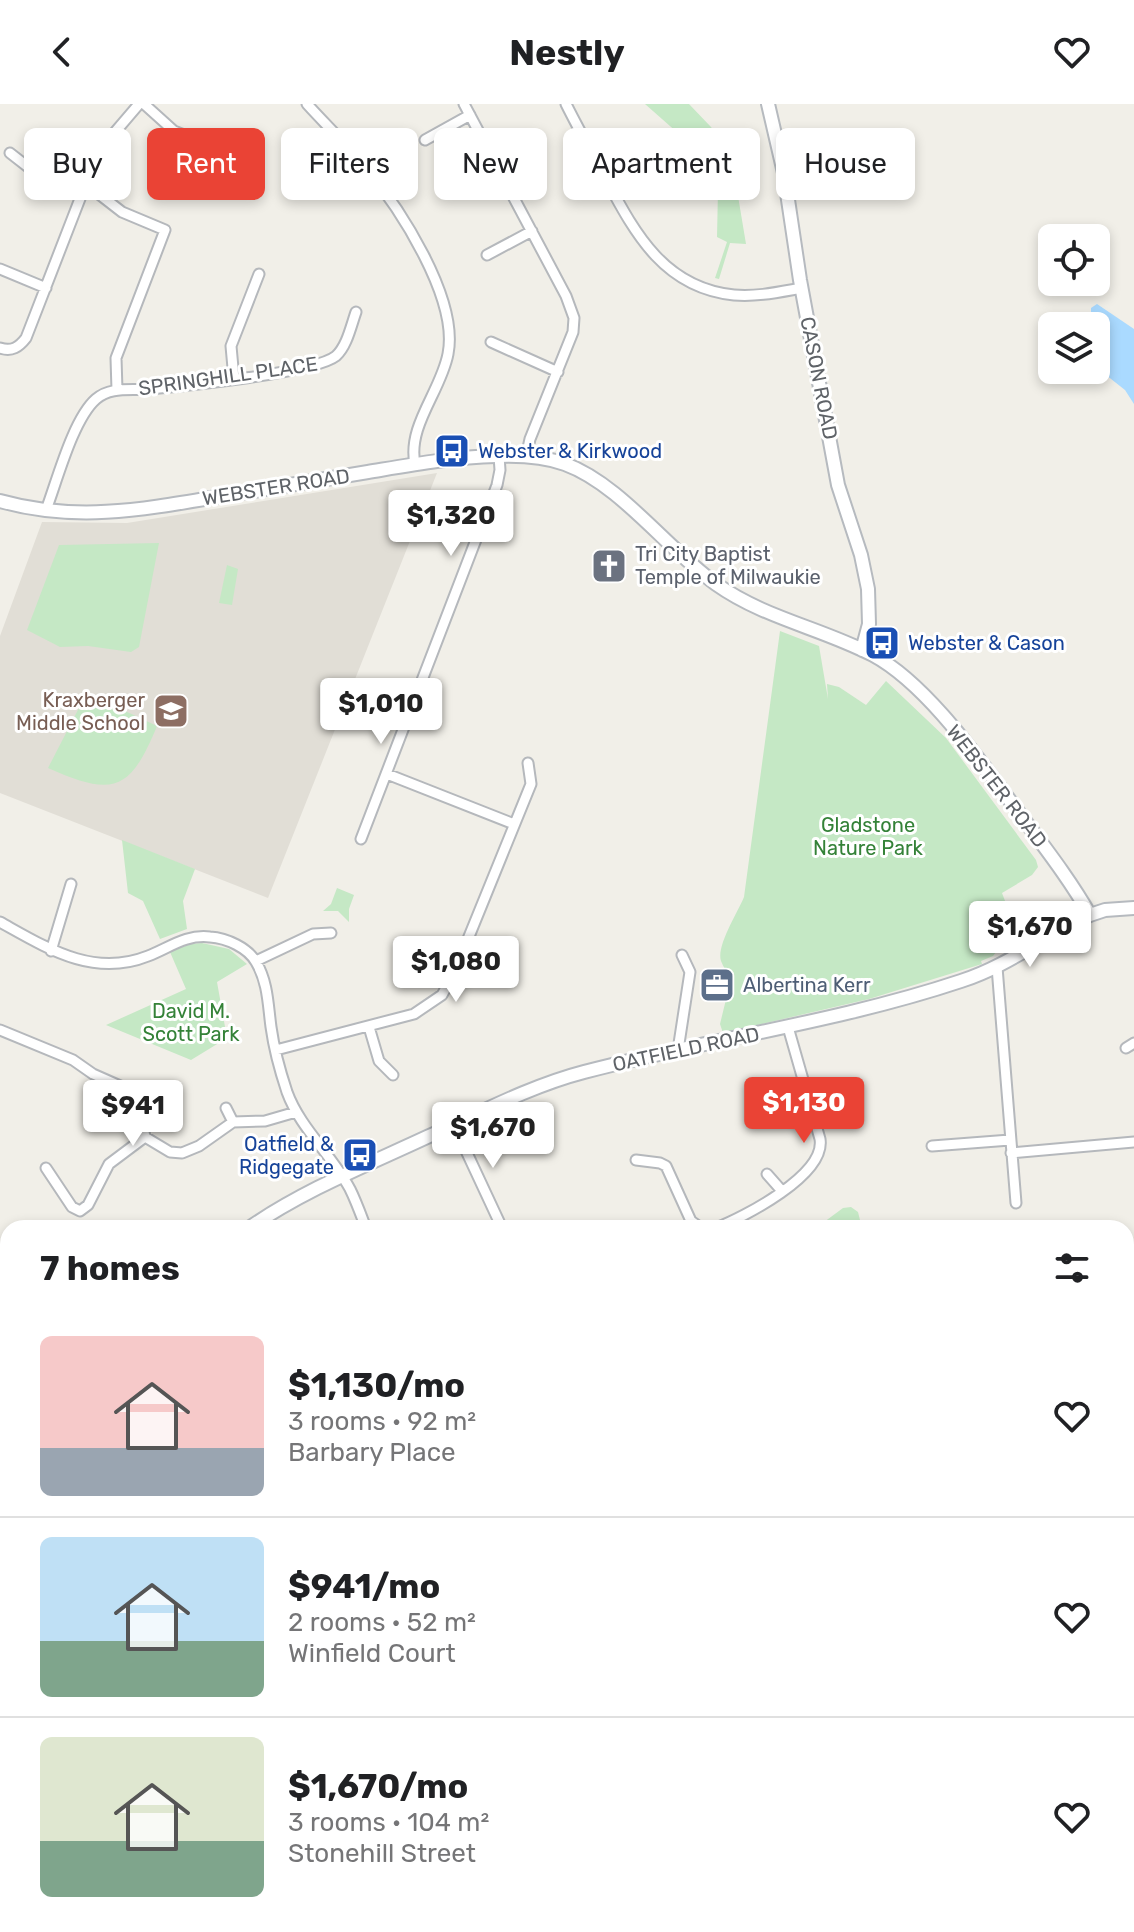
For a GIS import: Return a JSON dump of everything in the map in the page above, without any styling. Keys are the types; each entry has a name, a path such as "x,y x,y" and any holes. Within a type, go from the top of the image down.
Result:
{"street":[{"path":"119,128 141,104 170,128"},
{"path":"307,104 366,167 381,188 435,282 447,319 450,341 444,371 414,440 415,464"},
{"path":"464,104 566,296 574,318 573,332 530,439 526,457"},
{"path":"566,104 634,231 665,266 699,286 725,294 750,295 802,288"},
{"name":"CASON ROAD","path":"768,104 784,173 838,485 861,555 868,589 869,624 862,650"},
{"path":"425,140 470,115"},
{"path":"10,153 24,164"},
{"path":"5,349 17,348 26,338 80,200"},
{"path":"46,510 83,413 102,395 117,390 116,358 165,230 122,212 107,200"},
{"path":"487,255 532,231"},
{"path":"0,269 46,288"},
{"path":"234,379 231,346 259,274"},
{"name":"SPRINGHILL PLACE","path":"117,390 145,390 234,379 323,364 341,350 356,312"},
{"path":"491,342 558,372"},
{"path":"361,839 497,485 499,456"},
{"name":"WEBSTER ROAD","path":"0,501 46,510 95,514 143,509 415,464 499,456 562,463 596,480 717,585 747,603 862,650 900,675 959,734 982,762 1090,915"},
{"path":"276,1050 420,1012 442,995 455,971 531,784 528,763"},
{"path":"387,774 514,824"},
{"path":"51,951 71,884"},
{"name":"OATFIELD ROAD","path":"262,1220 342,1177 571,1075 869,1009 997,967 1090,915 1105,910 1134,908"},
{"path":"0,922 51,951 83,962 115,964 145,957 180,940 207,936 236,944 256,961 268,995 276,1050 296,1112 349,1188 363,1220"},
{"path":"256,961 313,934 331,933"},
{"path":"678,1050 690,972 682,955"},
{"path":"997,967 1016,1203"},
{"path":"369,1027 379,1061 393,1075"},
{"path":"734,1220 760,1208 782,1191 810,1166 821,1146 788,1027"},
{"path":"0,1030 73,1060 93,1074 127,1089 139,1105 145,1137 170,1152 182,1153 199,1146 233,1122 265,1121 296,1112"},
{"path":"226,1108 233,1122"},
{"path":"454,1125 498,1220"},
{"path":"46,1168 72,1207 80,1211 88,1205 109,1164 145,1137"},
{"path":"932,1146 1010,1140"},
{"path":"1011,1153 1134,1142"},
{"path":"636,1160 666,1166 691,1220"},
{"path":"767,1174 782,1191"}],"shaded area":[{"name":"Kraxberger Middle School","path":"437,473 268,898 0,793 0,636 42,522 127,523"}],"green space":[{"path":"645,104 689,104 712,128 672,128"},
{"path":"718,200 739,200 746,244 730,243 719,279 715,278 727,242 717,237"},
{"path":"159,543 139,647 131,652 88,646 60,647 27,630 59,545"},
{"path":"227,565 238,569 232,605 219,603"},
{"name":"Gladstone Nature Park","path":"780,631 819,646 828,699 827,684 839,687 866,705 886,681 946,738 1036,860 1038,867 1032,875 1002,893 1015,927 993,956 981,961 982,964 869,999 723,1033 720,1024 731,979 720,955 724,938 744,897"},
{"path":"93,696 157,726 138,764 117,783 89,783 48,768 81,704"},
{"name":"David M. Scott Park","path":"122,840 195,869 183,901 187,929 160,939 143,901 128,893"},
{"path":"337,888 354,895 349,922 338,911 323,911 331,904"},
{"name":"David M. Scott Park","path":"202,943 229,949 247,964 217,982 227,1038 191,1060 106,1025 186,989 170,952"},
{"path":"851,1207 858,1212 860,1220 827,1220 843,1208"}],"water":[{"path":"1097,304 1109,312 1091,312"},
{"path":"1110,313 1134,329 1134,404 1125,390 1110,378"}],"place":[{"name":"Webster & Kirkwood","path":"452,451"},
{"name":"Tri City Baptist Temple of Milwaukie","path":"609,566"},
{"name":"Webster & Cason","path":"882,643"},
{"name":"Kraxberger Middle School","path":"171,711"},
{"name":"Albertina Kerr","path":"717,985"},
{"name":"Oatfield & Ridgegate","path":"360,1155"}]}
